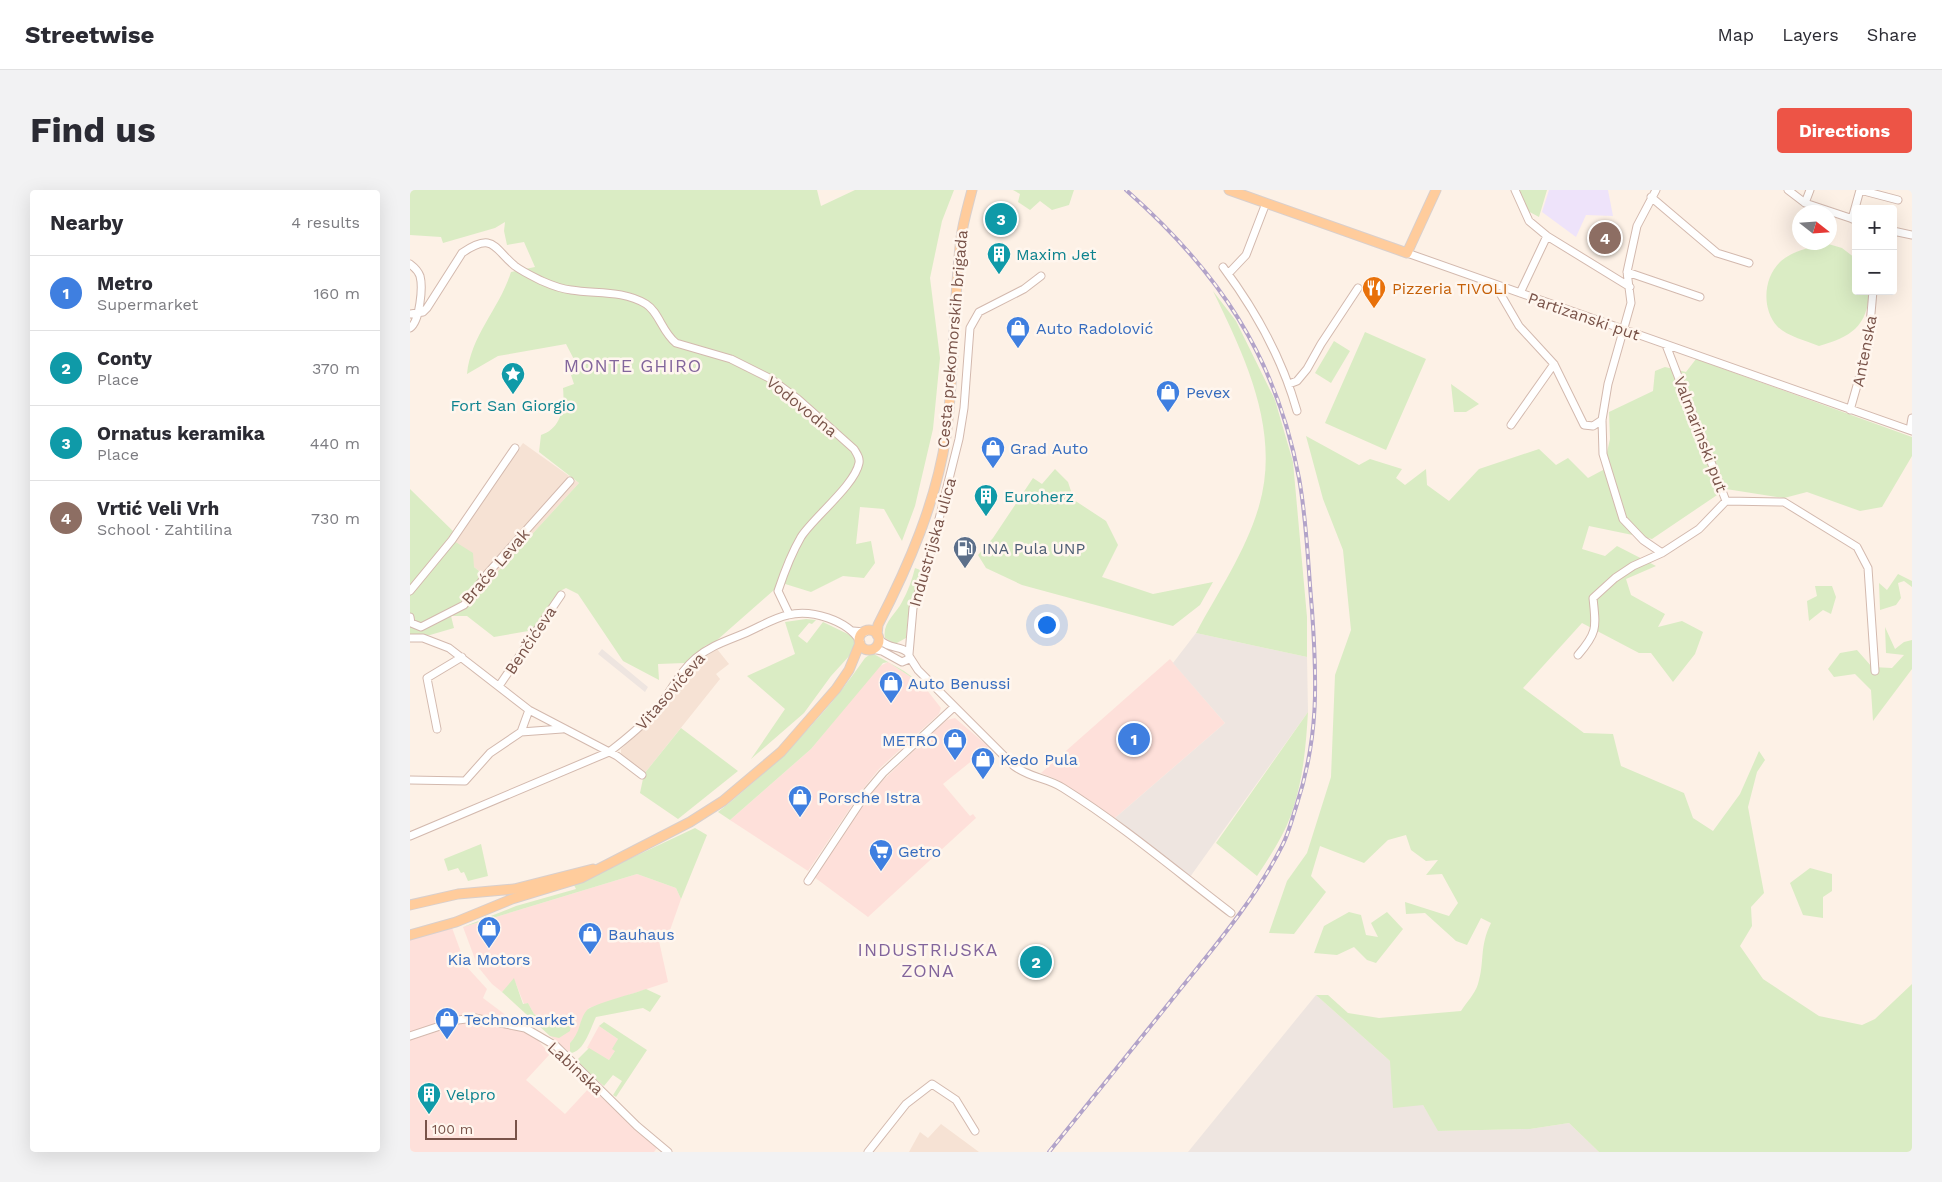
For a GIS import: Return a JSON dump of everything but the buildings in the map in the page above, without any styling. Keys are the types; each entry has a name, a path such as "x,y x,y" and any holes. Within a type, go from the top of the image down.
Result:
{"main road":[{"name":"Partizanski put","path":"1229,190 1407,253"},
{"path":"1407,253 1436,190"},
{"name":"Cesta prekomorskih brigada","path":"878,637 878,625 907,564 937,477 946,436 955,350 961,240 972,191"},
{"path":"849,670 866,631 878,625"},
{"path":"410,935 456,922 512,899 581,878 596,868 647,845 690,822 723,801 781,752 827,700 849,670 878,645 878,637 866,631"},
{"path":"860,642 864,648 871,650"},
{"path":"410,906 458,894 514,889 596,868"}],"street":[{"path":"1515,190 1529,221 1547,236 1630,287"},
{"path":"1656,190 1636,226 1627,272 1631,303 1608,384 1602,420 1603,454 1623,519 1643,540 1662,553"},
{"path":"1788,190 1805,203 1852,218"},
{"path":"1805,203 1810,190"},
{"path":"1857,205 1860,190 1898,200"},
{"path":"1651,197 1717,253 1749,263"},
{"path":"1228,274 1246,256 1266,203"},
{"path":"1897,232 1912,236"},
{"path":"1520,293 1547,236"},
{"name":"Vodovodna","path":"419,313 430,304 462,253 470,247 488,242 498,246 514,265 525,273 558,288 622,295 644,303 650,307 667,336 676,343 751,368 798,399 854,449 858,456 859,464 839,494 801,536 788,562 778,591 789,614"},
{"name":"Partizanski put","path":"1407,253 1911,431"},
{"path":"410,264 416,268 420,278 419,313 414,325 410,328"},
{"path":"1222,267 1265,330 1289,384 1298,411"},
{"path":"1627,272 1700,297"},
{"name":"Industrijska ulica","path":"1040,276 1024,289 979,312 970,328 964,408 959,440 926,571 913,608 907,653 918,670 1014,766 1031,777 1057,784 1110,820 1231,913"},
{"path":"1503,287 1501,295 1519,326 1554,364 1584,425 1593,426 1602,420"},
{"path":"1289,384 1302,376 1358,288"},
{"name":"Antenska","path":"1850,410 1868,347 1873,295"},
{"path":"410,314 419,313"},
{"name":"Valmarinski put","path":"1666,345 1726,501 1784,502 1857,547 1868,568 1875,671"},
{"path":"1511,425 1554,364"},
{"path":"1911,431 1912,418"},
{"path":"410,591 452,540 515,448"},
{"name":"Braće Levak","path":"422,627 464,605 487,574 570,481"},
{"path":"1578,655 1594,637 1596,620 1593,598 1615,578 1632,566 1662,553 1699,529 1726,501"},
{"name":"Benčićeva","path":"499,686 561,595"},
{"name":"Vitasovićeva","path":"410,836 609,752 636,730 658,708 684,669 707,649 789,614 806,613 822,617 853,631 866,631"},
{"path":"410,617 411,623 422,627 423,638"},
{"name":"Vitasovićeva","path":"853,631 860,642"},
{"path":"878,637 891,648 907,653 907,661 902,662"},
{"name":"Benčićeva","path":"410,638 423,638 449,648 462,656 529,710 609,752 642,775"},
{"name":"Industrijska ulica","path":"871,650 882,652 918,670"},
{"path":"437,729 427,678 462,656"},
{"path":"808,881 867,792 883,773 954,707"},
{"path":"521,732 529,710"},
{"path":"410,780 464,782 490,753 521,732 562,729"},
{"name":"Labinska","path":"410,1036 458,1020 475,1018 525,1028 556,1046 636,1126 668,1152"},
{"path":"868,1152 906,1104 932,1084 956,1100 975,1131"}],"shaded area":[{"path":"1549,190 1608,190 1613,216 1586,215 1576,237 1542,212"},
{"path":"523,443 579,483 490,580 474,567 454,541"},
{"path":"1196,633 1307,657 1308,712 1190,877 1115,818 1225,723 1173,663"},
{"path":"602,649 648,687 645,692 598,654"},
{"path":"717,649 729,664 716,674 720,679 644,774 621,756 621,749 655,718 688,672 700,660"},
{"path":"1170,659 1225,723 1115,818 1056,779 1041,773"},
{"path":"888,662 923,685 941,708 939,714 879,769 863,789 808,871 730,820 811,749 878,667"},
{"path":"955,718 989,747 943,784 970,816 973,814 976,818 868,917 814,877 869,794 932,733 947,720"},
{"path":"637,874 676,888 681,899 669,933 659,941 668,982 589,1008 582,1019 578,1034 570,1043 570,1053 550,1036 548,1019 534,1014 528,1003 524,1004 514,979 502,992 492,984 478,967 463,927"},
{"path":"451,925 466,966 487,989 483,998 535,1037 550,1054 526,1080 565,1114 590,1087 657,1148 654,1152 410,1152 410,940"},
{"path":"1316,995 1390,1061 1423,1105 1439,1131 1530,1129 1569,1123 1599,1152 1188,1152"},
{"path":"599,1026 618,1039 615,1051 609,1060 587,1048"},
{"path":"941,1124 979,1152 909,1152 920,1132 928,1138"}],"green space":[{"path":"410,190 817,190 821,206 855,190 954,190 942,221 930,278 940,358 933,429 915,506 902,541 884,509 860,507 856,544 871,541 875,563 864,578 843,576 811,592 782,583 716,641 705,646 685,663 658,664 659,680 623,661 578,594 566,588 560,591 534,630 494,637 467,616 451,616 454,628 430,635 410,635 410,489 458,536 454,541 473,553 474,567 490,580 579,483 539,452 541,435 553,428 560,416 563,403 563,388 574,384 571,375 580,371 566,344 498,356 467,374 474,347 500,298 511,272 535,267 524,242 507,245 504,231 505,222 495,228 443,243 441,237 410,235"},
{"path":"1013,190 1074,190 1069,205 1052,210 1040,201 1030,210 1018,202 1020,194"},
{"path":"1519,190 1547,190 1539,217 1526,210"},
{"path":"1837,247 1842,248 1852,256 1852,295 1869,295 1865,314 1855,329 1840,339 1819,346 1781,330 1768,309 1767,290 1772,272 1785,258 1799,251 1837,250"},
{"path":"1213,291 1236,321 1275,400 1293,462 1307,617 1307,657 1196,633 1247,539 1259,506 1265,478 1266,450 1263,422 1256,395 1237,342"},
{"path":"1365,332 1426,359 1386,450 1325,423"},
{"path":"1334,341 1350,351 1331,383 1315,373"},
{"path":"1696,359 1912,437 1912,456 1882,507 1860,511 1807,492 1784,498 1726,489 1652,539 1589,526 1582,549 1605,556 1617,546 1656,566 1626,579 1631,595 1665,614 1658,627 1682,621 1703,632 1695,654 1673,682 1651,653 1639,653 1582,623 1523,688 1584,733 1613,734 1621,766 1684,793 1693,818 1713,831 1740,794 1759,751 1765,760 1757,772 1748,807 1764,893 1751,907 1752,926 1740,946 1763,979 1819,1016 1862,1025 1875,1019 1912,984 1912,1152 1599,1152 1569,1123 1530,1129 1438,1131 1423,1105 1393,1108 1390,1061 1316,995 1328,995 1348,1013 1379,1018 1461,1011 1477,988 1483,947 1491,923 1481,918 1467,945 1456,941 1425,913 1406,914 1405,902 1449,916 1458,903 1442,874 1426,875 1438,860 1426,861 1411,850 1406,835 1388,840 1364,863 1320,846 1311,876 1326,892 1294,934 1269,933 1287,881 1307,853 1331,777 1335,675 1351,630 1343,550 1323,499 1306,436 1359,465 1370,459 1402,469 1396,478 1405,485 1426,469 1427,485 1449,501 1479,469 1539,449 1556,465 1568,458 1588,478 1603,470 1610,439 1609,412 1653,391 1655,371 1665,367 1686,372"},
{"path":"1451,384 1479,404 1466,412 1454,412"},
{"path":"1055,469 1068,482 1074,500 1106,521 1118,545 1102,577 1153,594 1213,582 1200,605 1173,626 1022,585 986,568 978,555 993,538 1033,478 1042,484"},
{"path":"915,568 923,571 908,616 906,638 895,644 885,638 886,628 904,598"},
{"path":"1898,574 1912,581 1912,587 1904,581 1898,583 1901,598 1896,605 1880,610 1879,583 1887,590"},
{"path":"1815,586 1832,586 1836,597 1831,614 1823,610 1809,621 1807,601 1817,596"},
{"path":"806,619 816,620 812,624 809,623 798,636 807,643 823,622 854,637 857,641 851,654 831,676 804,713 751,759 785,709 747,676 795,654 785,622"},
{"path":"1885,627 1895,649 1904,642 1912,640 1912,669 1873,721 1871,690 1855,674 1834,677 1828,669 1840,653 1857,650 1872,667 1892,668 1904,655 1886,653"},
{"path":"872,653 888,662 883,663 811,749 730,820 718,812 798,740 849,680 865,658"},
{"path":"888,662 904,671 923,685"},
{"path":"1308,712 1303,764 1295,802 1280,839 1257,876 1216,843"},
{"path":"681,728 738,771 678,819 640,793 644,774"},
{"path":"695,828 707,835 681,899 676,888 637,874 463,927 516,906 576,889 574,885"},
{"path":"481,844 488,876 468,881 464,872 461,873 458,868 448,871 444,859"},
{"path":"1810,868 1832,874 1832,891 1823,897 1823,918 1803,915 1790,883"},
{"path":"1349,912 1361,915 1366,935 1378,937 1371,923 1387,912 1403,929 1376,963 1367,960 1354,947 1337,955 1314,953 1324,926"},
{"path":"514,978 523,1004 528,1003 534,1014 539,1016 572,1018 570,1031 559,1038 550,1036 502,992"},
{"path":"646,989 661,996 650,1012 643,1008 596,1017 583,1044 575,1052 570,1053 570,1043 587,1010"},
{"path":"604,1022 647,1050 616,1097 613,1095 622,1081 613,1075 604,1086 575,1062 589,1048 609,1060 615,1051 612,1049 618,1039 599,1026"}],"railway":[{"path":"1049,1152 1221,939 1261,883 1287,835 1309,757 1315,709 1314,636 1304,511 1289,434 1275,393 1258,355 1238,319 1215,285 1189,252 1126,190"}],"place":[{"name":"Ornatus keramika","path":"1001,219"},
{"name":"Vrtić Veli Vrh","path":"1605,238"},
{"name":"Maxim Jet","path":"999,275"},
{"name":"Pizzeria TIVOLI","path":"1374,309"},
{"name":"Auto Radolović","path":"1018,349"},
{"name":"Fort San Giorgio","path":"513,395"},
{"name":"Pevex","path":"1168,413"},
{"name":"Grad Auto","path":"993,469"},
{"name":"Euroherz","path":"986,517"},
{"name":"INA Pula UNP","path":"965,569"},
{"name":"Auto Benussi","path":"891,704"},
{"name":"Metro","path":"1134,739"},
{"name":"METRO","path":"955,761"},
{"name":"Kedo Pula","path":"983,780"},
{"name":"Porsche Istra","path":"800,818"},
{"name":"Getro","path":"881,872"},
{"name":"Kia Motors","path":"489,949"},
{"name":"Bauhaus","path":"590,955"},
{"name":"Conty","path":"1036,962"},
{"name":"Technomarket","path":"447,1040"},
{"name":"Velpro","path":"429,1115"}],"district":[{"name":"MONTE GHIRO","path":"633,366"},
{"name":"INDUSTRIJSKA ZONA","path":"928,960"}]}
